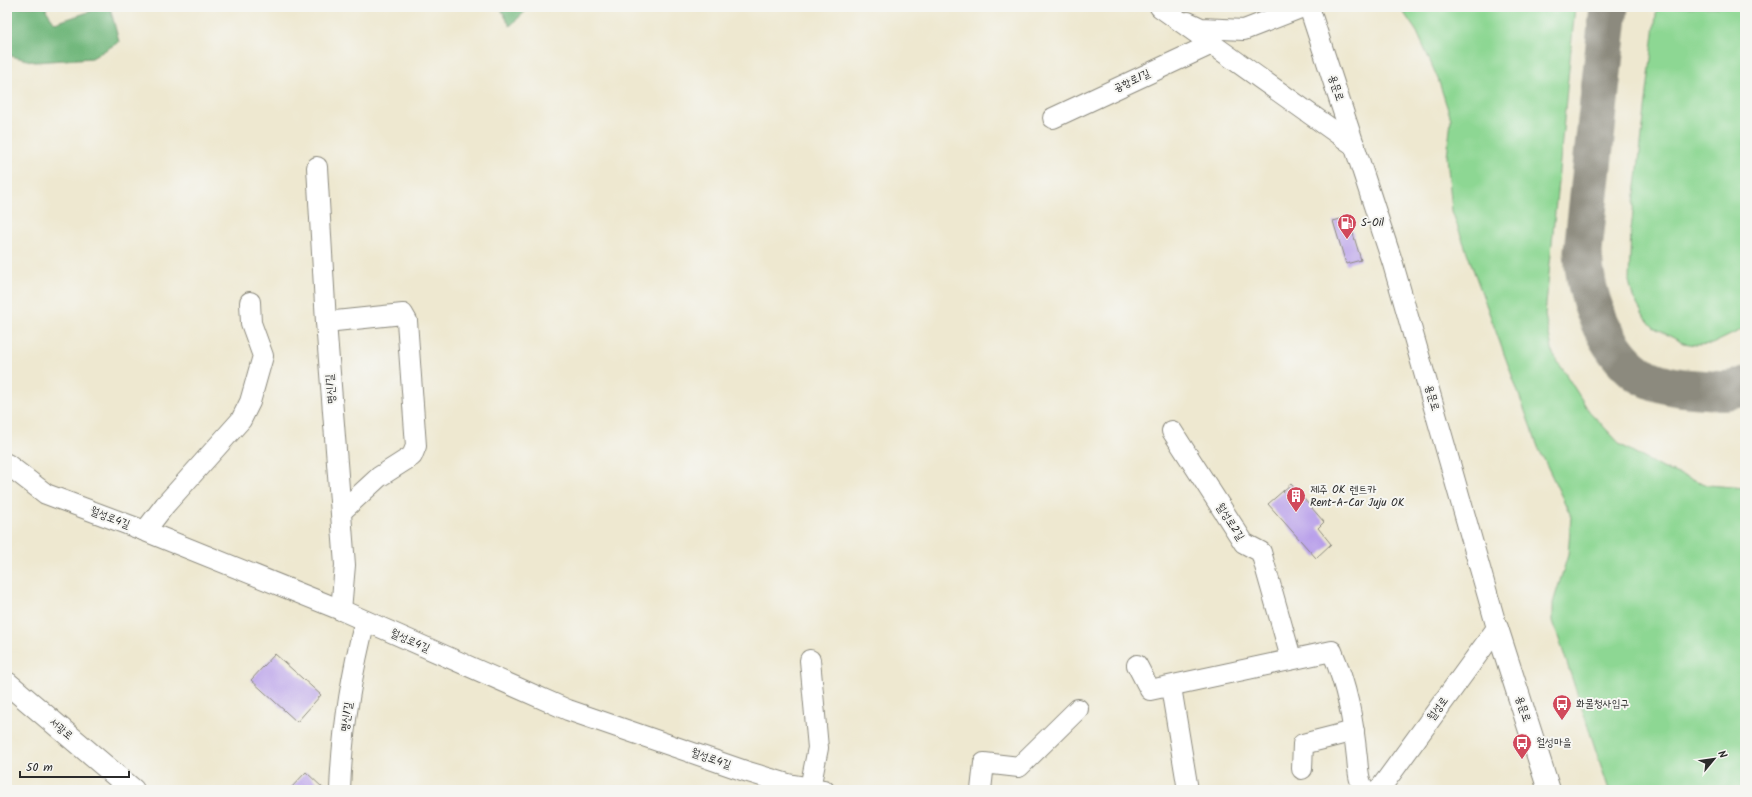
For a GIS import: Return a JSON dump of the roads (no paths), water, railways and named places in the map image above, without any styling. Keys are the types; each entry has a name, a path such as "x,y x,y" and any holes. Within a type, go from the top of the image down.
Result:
{"main road":[{"name":"용문로","path":"1497,628 1547,786"},
{"name":"서광로","path":"7,683 133,790"}],"street":[{"path":"1160,7 1201,28 1244,30 1303,7"},
{"path":"1160,7 1354,146"},
{"name":"용문로","path":"1309,7 1393,264 1497,628"},
{"name":"공항로1길","path":"1053,118 1212,44"},
{"name":"명신1길","path":"317,167 326,322 345,564 341,610"},
{"path":"146,531 164,505 241,420 250,402 263,356 251,322 250,302"},
{"path":"326,322 403,314 407,321 416,446 412,456 379,476 341,512"},
{"name":"월성로2길","path":"1172,431 1244,543 1261,552 1291,658"},
{"name":"월성로4길","path":"7,464 46,494 146,531 341,610 568,710 745,771 788,784 817,789"},
{"name":"명신1길","path":"340,790 340,769 352,688 365,621"},
{"name":"월성로","path":"1379,790 1497,628"},
{"path":"1137,665 1150,690 1171,687 1291,658 1332,650 1344,680 1354,731 1359,773 1363,788 1366,790"},
{"path":"810,660 818,748 817,789"},
{"path":"1171,687 1188,790"},
{"path":"981,790 984,762 1019,768 1078,709"},
{"path":"1302,769 1303,744 1354,731"}],"place":[{"name":"S-Oil","path":"1347,240"},
{"name":"제주 OK 렌트카 Rent-A-Car Juju OK","path":"1296,513"},
{"name":"화물청사입구","path":"1562,721"},
{"name":"월성마을","path":"1522,760"}]}
